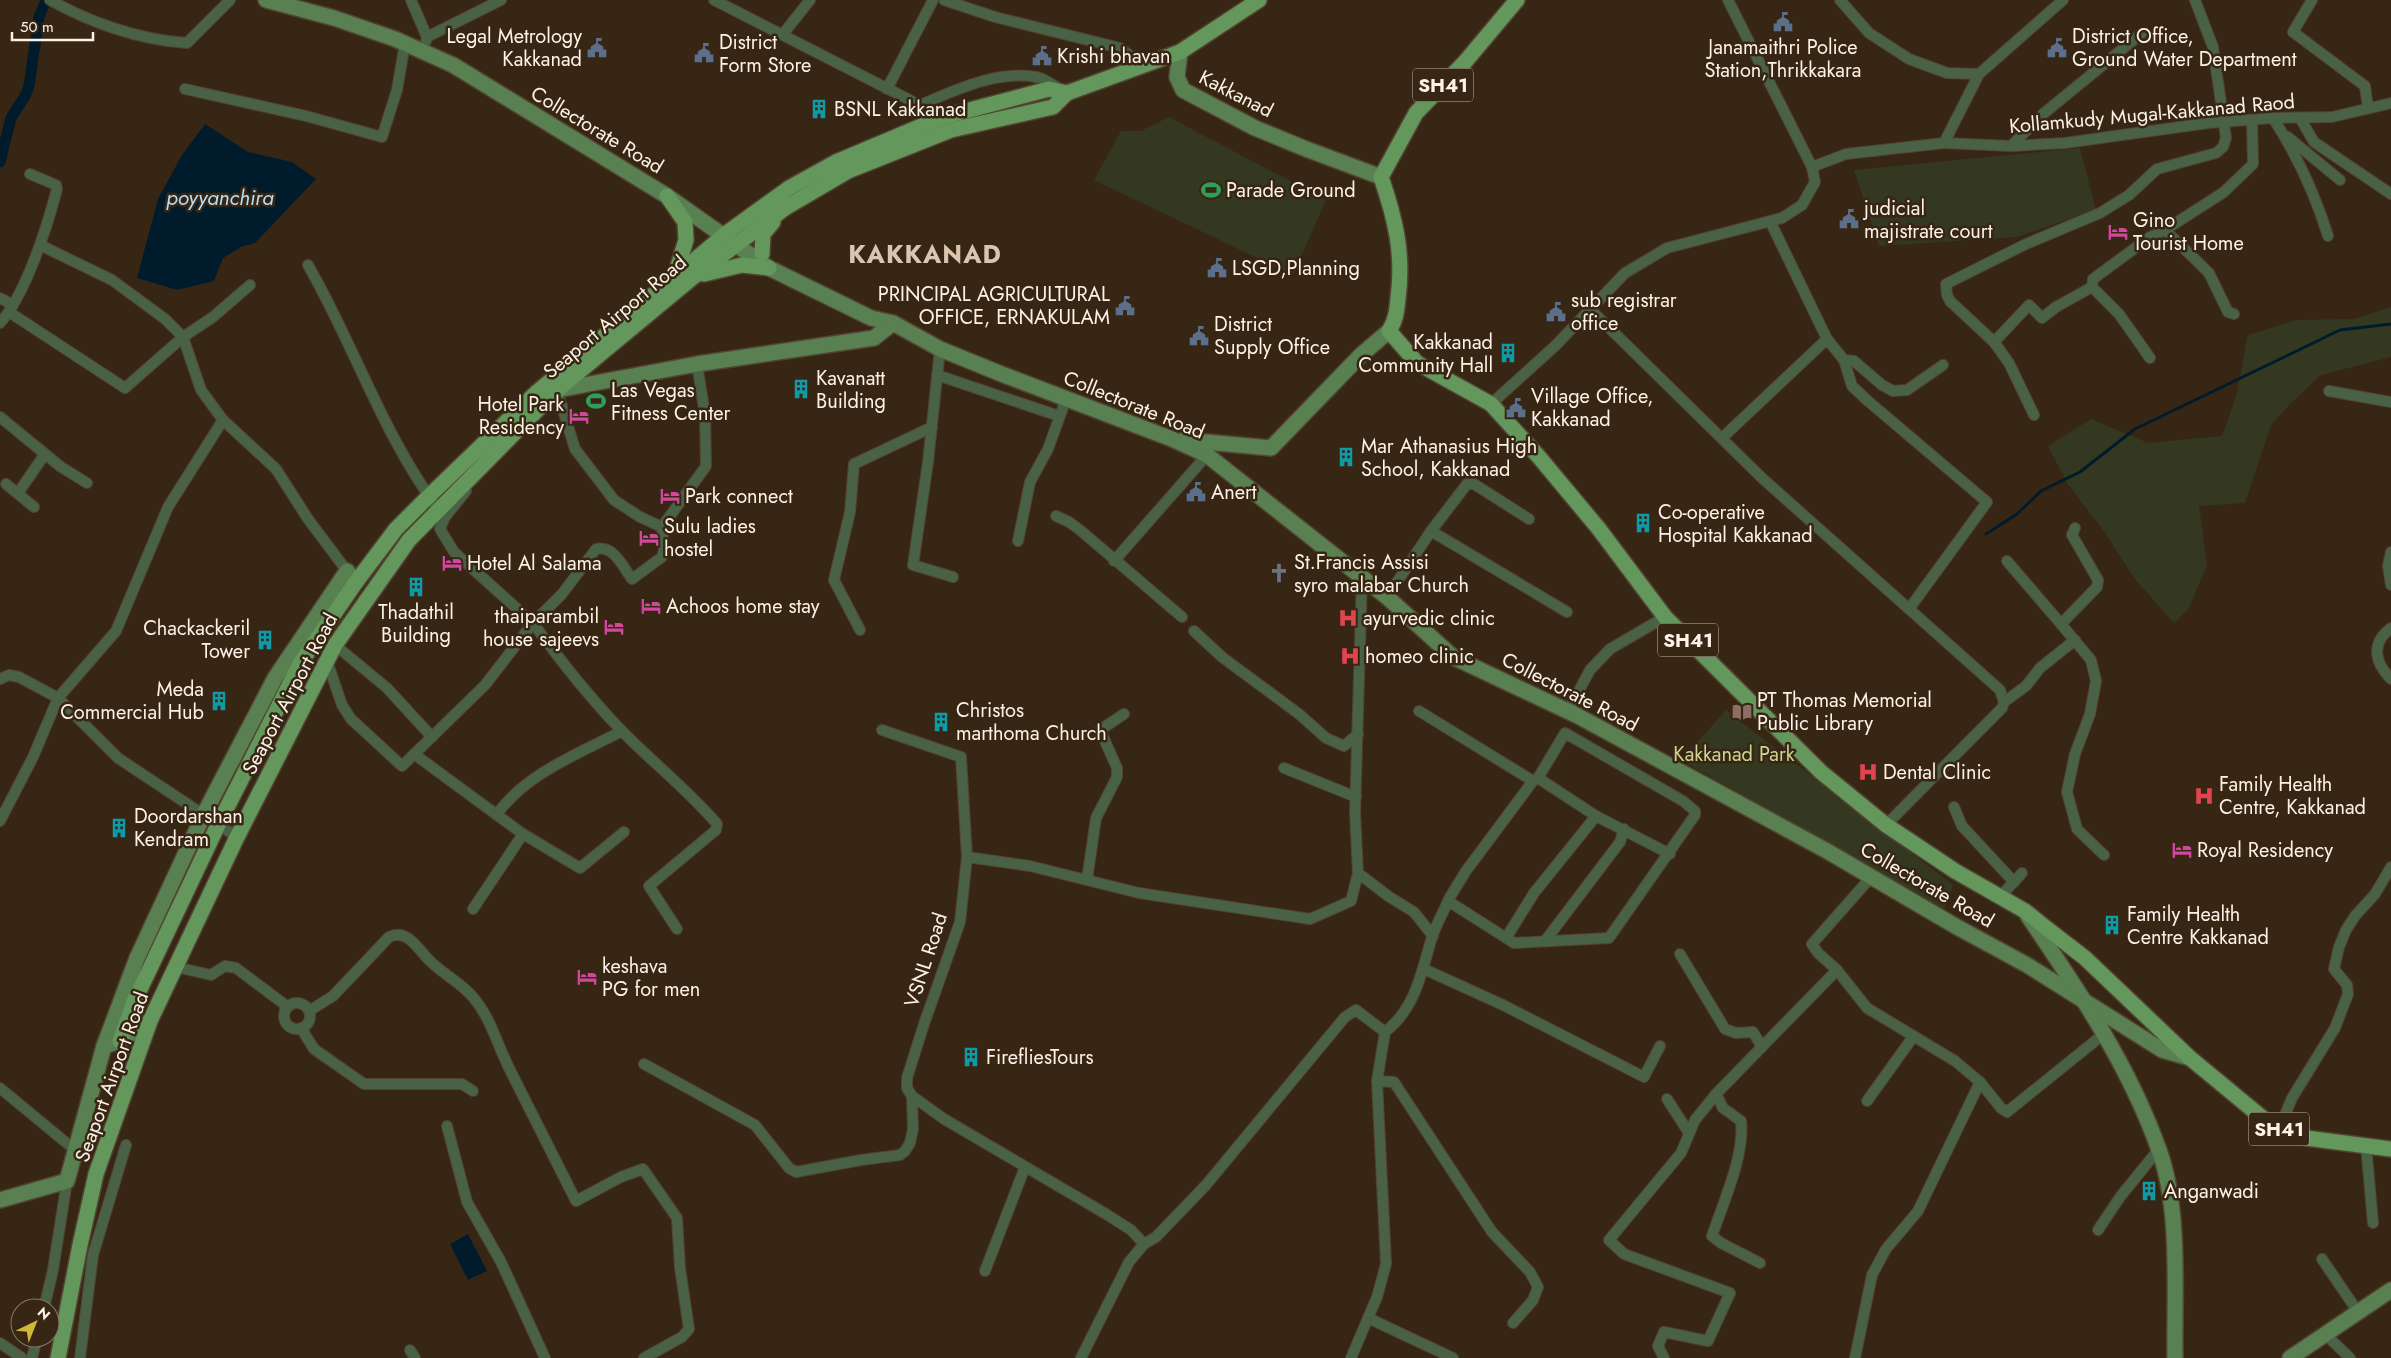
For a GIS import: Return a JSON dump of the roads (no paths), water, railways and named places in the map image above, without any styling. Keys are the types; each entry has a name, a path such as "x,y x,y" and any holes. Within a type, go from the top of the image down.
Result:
{"main road":[{"name":"Seaport Airport Road","path":"120,1041 134,1002 218,825 300,662 351,576 428,497 536,393 675,276 733,238 848,171 951,130 1053,107 1067,93 1180,52 1259,0"},
{"name":"SH41","path":"1381,177 1416,112 1465,62 1517,0"},
{"name":"Seaport Airport Road","path":"58,1358 96,1174 150,1021 237,837 335,645 395,556 438,509 557,390 692,278 789,188 836,162 943,117 1049,89 1067,93"},
{"path":"1381,177 1395,223 1402,271 1395,320 1389,331"},
{"path":"667,196 685,222 686,240 675,276"},
{"path":"762,254 764,234 785,208"},
{"path":"692,278 742,265 769,268"},
{"name":"SH41","path":"1389,331 1417,362 1491,404 1539,457 1587,515 1664,617 1821,772 1886,825 1956,871 2025,912 2085,958 2190,1058 2250,1110 2279,1129 2306,1138 2391,1149"}],"street":[{"path":"50,0 129,34 187,42 230,0"},
{"name":"Collectorate Road","path":"266,0 334,18 405,43 453,65 733,238 769,268 871,318 889,324 940,350 1172,439 1208,455 1387,597 1453,657 1568,711 1872,876 1957,927 2028,965 2162,1050 2190,1058"},
{"path":"410,0 427,39 501,0"},
{"path":"714,0 943,117"},
{"path":"783,34 810,0"},
{"path":"887,89 934,0"},
{"path":"944,0 958,2 995,17 1120,48 1143,65"},
{"path":"1491,404 1555,346 1625,273 1667,248 1782,218 1802,205 1815,182 1812,167 1728,0"},
{"path":"1840,0 1869,33 1909,59 1947,73 1979,74"},
{"path":"1944,143 1979,74 2063,0"},
{"path":"2034,415 2009,363 1994,342 1950,301 1947,295 1946,284 2026,244 2100,213 2128,195 2157,169 2216,153 2223,147 2226,138 2213,47 2195,0"},
{"path":"2312,0 2293,32 2365,86 2368,108"},
{"path":"2011,146 2043,114 2142,33"},
{"path":"185,89 306,116 382,137 397,90 405,43"},
{"name":"Kakkanad","path":"1180,52 1177,77 1183,90 1256,128 1381,177"},
{"path":"920,105 983,81 1018,76 1038,77 1067,93"},
{"name":"Kollamkudy Mugal-Kakkanad Raod","path":"1812,167 1846,154 1944,143 2011,146 2065,143 2130,132 2224,122 2273,118 2332,117 2391,103"},
{"path":"2273,118 2296,155 2318,205 2328,236"},
{"path":"2300,118 2314,142 2391,194"},
{"path":"2092,287 2093,279 2102,271 2150,237 2165,230 2224,192 2253,164 2252,120"},
{"path":"2283,134 2340,180"},
{"path":"0,324 11,308 40,245 58,189 56,186 30,174"},
{"path":"1770,221 1827,339 1844,360 1852,386 1987,502 1909,610"},
{"path":"2165,230 2209,273 2228,312 2234,314"},
{"path":"662,527 640,517 614,500 580,456 575,449 557,390 697,364 874,338 889,324 874,311 773,262 733,238"},
{"path":"40,245 112,280 165,318 183,337 201,390 223,420 276,469 308,519 351,576 275,678 203,816 137,958 104,1046 75,1150 67,1181 53,1270 46,1298"},
{"path":"308,265 334,310 361,374 392,435 428,497 438,509"},
{"path":"0,298 11,308 125,388 183,337 213,317 250,285"},
{"path":"1994,342 2029,305 2042,318 2056,307 2092,287"},
{"path":"2092,287 2119,314 2150,358"},
{"path":"1590,310 1762,478 1909,610 1995,684 2004,702"},
{"path":"1172,439 1271,448 1361,355 1389,331"},
{"path":"1722,438 1827,339"},
{"path":"940,350 932,427 913,566 953,577"},
{"path":"1844,360 1854,361 1882,386 1893,391 1907,390 1943,365"},
{"path":"327,661 342,705 351,719 402,766 485,684 533,623 562,594 596,549 607,549 613,553 632,579 655,564 662,557 664,550 662,527 706,466 705,415 697,364"},
{"path":"938,375 1059,416"},
{"path":"2329,391 2391,402"},
{"path":"1018,541 1030,482 1048,449 1066,399"},
{"path":"0,417 3,425 0,429"},
{"path":"0,417 45,454 87,483"},
{"path":"0,822 33,757 58,698 116,630 168,508 223,420"},
{"path":"860,630 834,580 850,512 854,464 932,427"},
{"path":"18,494 45,454"},
{"path":"1114,561 1208,455"},
{"path":"474,474 466,491 445,517 440,529 454,552 533,623 554,652 622,731 660,765 718,826 716,830 649,886 677,929"},
{"path":"6,484 34,507"},
{"path":"1387,597 1431,531 1467,484 1474,484 1529,519"},
{"path":"1056,516 1069,522 1182,617"},
{"path":"2061,624 2098,587 2098,580 2072,535 2075,528"},
{"path":"1431,531 1567,612"},
{"path":"2391,552 2388,566 2391,586"},
{"path":"2007,562 2092,660 2096,680 2090,714 2075,754 2067,792 2077,829 2104,855"},
{"path":"967,858 1030,866 1139,893 1310,920 1351,901 1358,873 1356,797 1362,578"},
{"path":"1568,711 1590,670 1610,649 1664,617"},
{"path":"2391,628 2380,639 2376,654 2380,666 2391,679"},
{"path":"1194,632 1222,657 1299,714 1326,738 1344,746 1358,734"},
{"path":"1886,825 1994,716 2004,702 2026,686 2040,668 2075,640"},
{"path":"335,645 387,688 432,737"},
{"path":"0,679 9,675 19,677 58,698 118,758 237,837"},
{"path":"1419,711 1596,816 1670,854"},
{"path":"1087,880 1096,818 1117,777 1117,768 1100,730 1124,714"},
{"name":"VSNL Road","path":"644,1064 755,1125 789,1168 796,1172 861,1160 900,1156 906,1151 913,1130 912,1096 908,1088 907,1078 960,922 967,858 961,757 882,730"},
{"path":"497,814 507,800 536,776 622,731"},
{"path":"1352,1358 1386,1264 1379,1156 1377,1081 1385,1032 1398,1022 1419,985 1432,936 1448,901 1466,871 1536,780 1566,733 1693,807 1696,815 1670,854 1608,938 1514,943 1448,901"},
{"path":"414,754 523,834 580,868 624,832"},
{"path":"1284,768 1356,797"},
{"path":"1954,807 1962,826 2014,882"},
{"path":"1506,938 1534,893 1596,816"},
{"path":"1546,941 1620,842 1624,829"},
{"path":"473,909 523,834"},
{"path":"2279,1129 2292,1098 2335,1028 2348,994 2346,985 2334,969 2339,947 2355,916 2375,894 2391,867"},
{"path":"1358,873 1388,896 1414,912 1432,936"},
{"path":"2000,897 2022,873"},
{"path":"1872,876 1812,944 1818,953 1837,970 1867,1008 1955,1061 1980,1082 2001,1108 2008,1112 2105,1033"},
{"path":"2025,912 2105,1033 2145,1114 2159,1149 2169,1193 2173,1237 2175,1358"},
{"path":"309,1011 333,996 389,937 395,934 404,936 472,996 484,1012 508,1066 576,1201 621,1177 643,1169 677,1218 680,1268 689,1328 682,1337 648,1357"},
{"path":"1680,954 1725,1029 1736,1034 1753,1032 1762,1047"},
{"path":"176,967 211,975 224,966 236,968 288,1006"},
{"path":"1424,969 1529,1018 1644,1077 1660,1046"},
{"path":"1664,1358 1658,1346 1664,1332 1708,1341 1730,1293 1624,1254 1609,1240 1681,1153 1695,1120 1716,1094 1837,970"},
{"path":"300,1003 309,1011 310,1018 307,1024 301,1028 294,1029 285,1020 284,1013 288,1006 300,1003"},
{"path":"1081,1358 1129,1262 1144,1244 1156,1237 1206,1185 1345,1017 1356,1010 1385,1032"},
{"path":"104,1046 120,1041 150,1021"},
{"path":"301,1028 314,1049 364,1084 462,1084 473,1091"},
{"path":"1867,1101 1913,1037"},
{"path":"1377,1081 1394,1082 1492,1232 1530,1272 1538,1287 1534,1300 1513,1323"},
{"path":"1855,1358 1872,1275 1886,1249 1918,1210 1980,1082"},
{"path":"0,1088 75,1150"},
{"path":"1716,1094 1723,1108 1741,1121 1742,1134 1730,1184 1712,1236 1721,1243 1760,1263"},
{"path":"912,1096 1025,1167 1132,1230 1144,1244"},
{"path":"1667,1099 1689,1132"},
{"path":"447,1126 467,1202 501,1262 545,1358"},
{"path":"80,1358 93,1255 126,1145"},
{"path":"2366,1145 2373,1223"},
{"path":"2098,1230 2120,1197 2159,1149"},
{"path":"986,1271 1025,1167"},
{"path":"0,1200 67,1181"},
{"path":"2322,1259 2358,1312"},
{"path":"2290,1358 2391,1290"},
{"path":"1368,1318 1453,1358"},
{"path":"2326,1334 2350,1358"},
{"path":"0,1343 22,1358"}],"water":[{"name":"poyyanchira","path":"205,124 248,152 292,162 316,179 255,243 241,247 223,258 214,281 177,290 137,278 158,199 182,155"},
{"path":"468,1234 487,1271 468,1280 450,1244"}],"waterway":[{"path":"0,162 11,118 29,86 39,17 46,0"},
{"path":"1986,534 2017,514 2041,491 2080,472 2135,429 2340,330 2391,324"}],"place":[{"name":"Janamaithri Police Station,Thrikkakara","path":"1783,22"},
{"name":"Legal Metrology Kakkanad","path":"597,48"},
{"name":"District Office, Ground Water Department","path":"2057,48"},
{"name":"District Form Store","path":"704,53"},
{"name":"Krishi bhavan","path":"1042,56"},
{"name":"BSNL Kakkanad","path":"819,109"},
{"name":"Parade Ground","path":"1211,190"},
{"name":"judicial majistrate court","path":"1849,219"},
{"name":"Gino Tourist Home","path":"2118,232"},
{"name":"LSGD,Planning","path":"1217,268"},
{"name":"PRINCIPAL AGRICULTURAL OFFICE, ERNAKULAM","path":"1125,306"},
{"name":"sub registrar office","path":"1556,312"},
{"name":"District Supply Office","path":"1199,336"},
{"name":"Kakkanad Community Hall","path":"1508,353"},
{"name":"Kavanatt Building","path":"801,389"},
{"name":"Las Vegas Fitness Center","path":"596,401"},
{"name":"Village Office, Kakkanad","path":"1516,408"},
{"name":"Hotel Park Residency","path":"579,416"},
{"name":"Mar Athanasius High School, Kakkanad","path":"1346,457"},
{"name":"Anert","path":"1196,492"},
{"name":"Park connect","path":"670,496"},
{"name":"Co-operative Hospital Kakkanad","path":"1643,523"},
{"name":"Sulu ladies hostel","path":"649,538"},
{"name":"Hotel Al Salama","path":"452,563"},
{"name":"St.Francis Assisi syro malabar Church","path":"1279,573"},
{"name":"Thadathil Building","path":"416,587"},
{"name":"Achoos home stay","path":"651,606"},
{"name":"ayurvedic clinic","path":"1348,618"},
{"name":"thaiparambil house sajeevs","path":"614,627"},
{"name":"Chackackeril Tower","path":"265,640"},
{"name":"homeo clinic","path":"1350,656"},
{"name":"Meda Commercial Hub","path":"219,701"},
{"name":"PT Thomas Memorial Public Library","path":"1742,712"},
{"name":"Christos marthoma Church","path":"941,722"},
{"name":"Dental Clinic","path":"1868,772"},
{"name":"Family Health Centre, Kakkanad","path":"2204,796"},
{"name":"Doordarshan Kendram","path":"119,828"},
{"name":"Royal Residency","path":"2182,850"},
{"name":"Family Health Centre Kakkanad","path":"2112,925"},
{"name":"keshava PG for men","path":"587,977"},
{"name":"FirefliesTours","path":"971,1057"},
{"name":"Anganwadi","path":"2149,1191"}],"district":[{"name":"KAKKANAD","path":"925,254"}],"park label":[{"name":"Kakkanad Park","path":"1734,754"}]}
